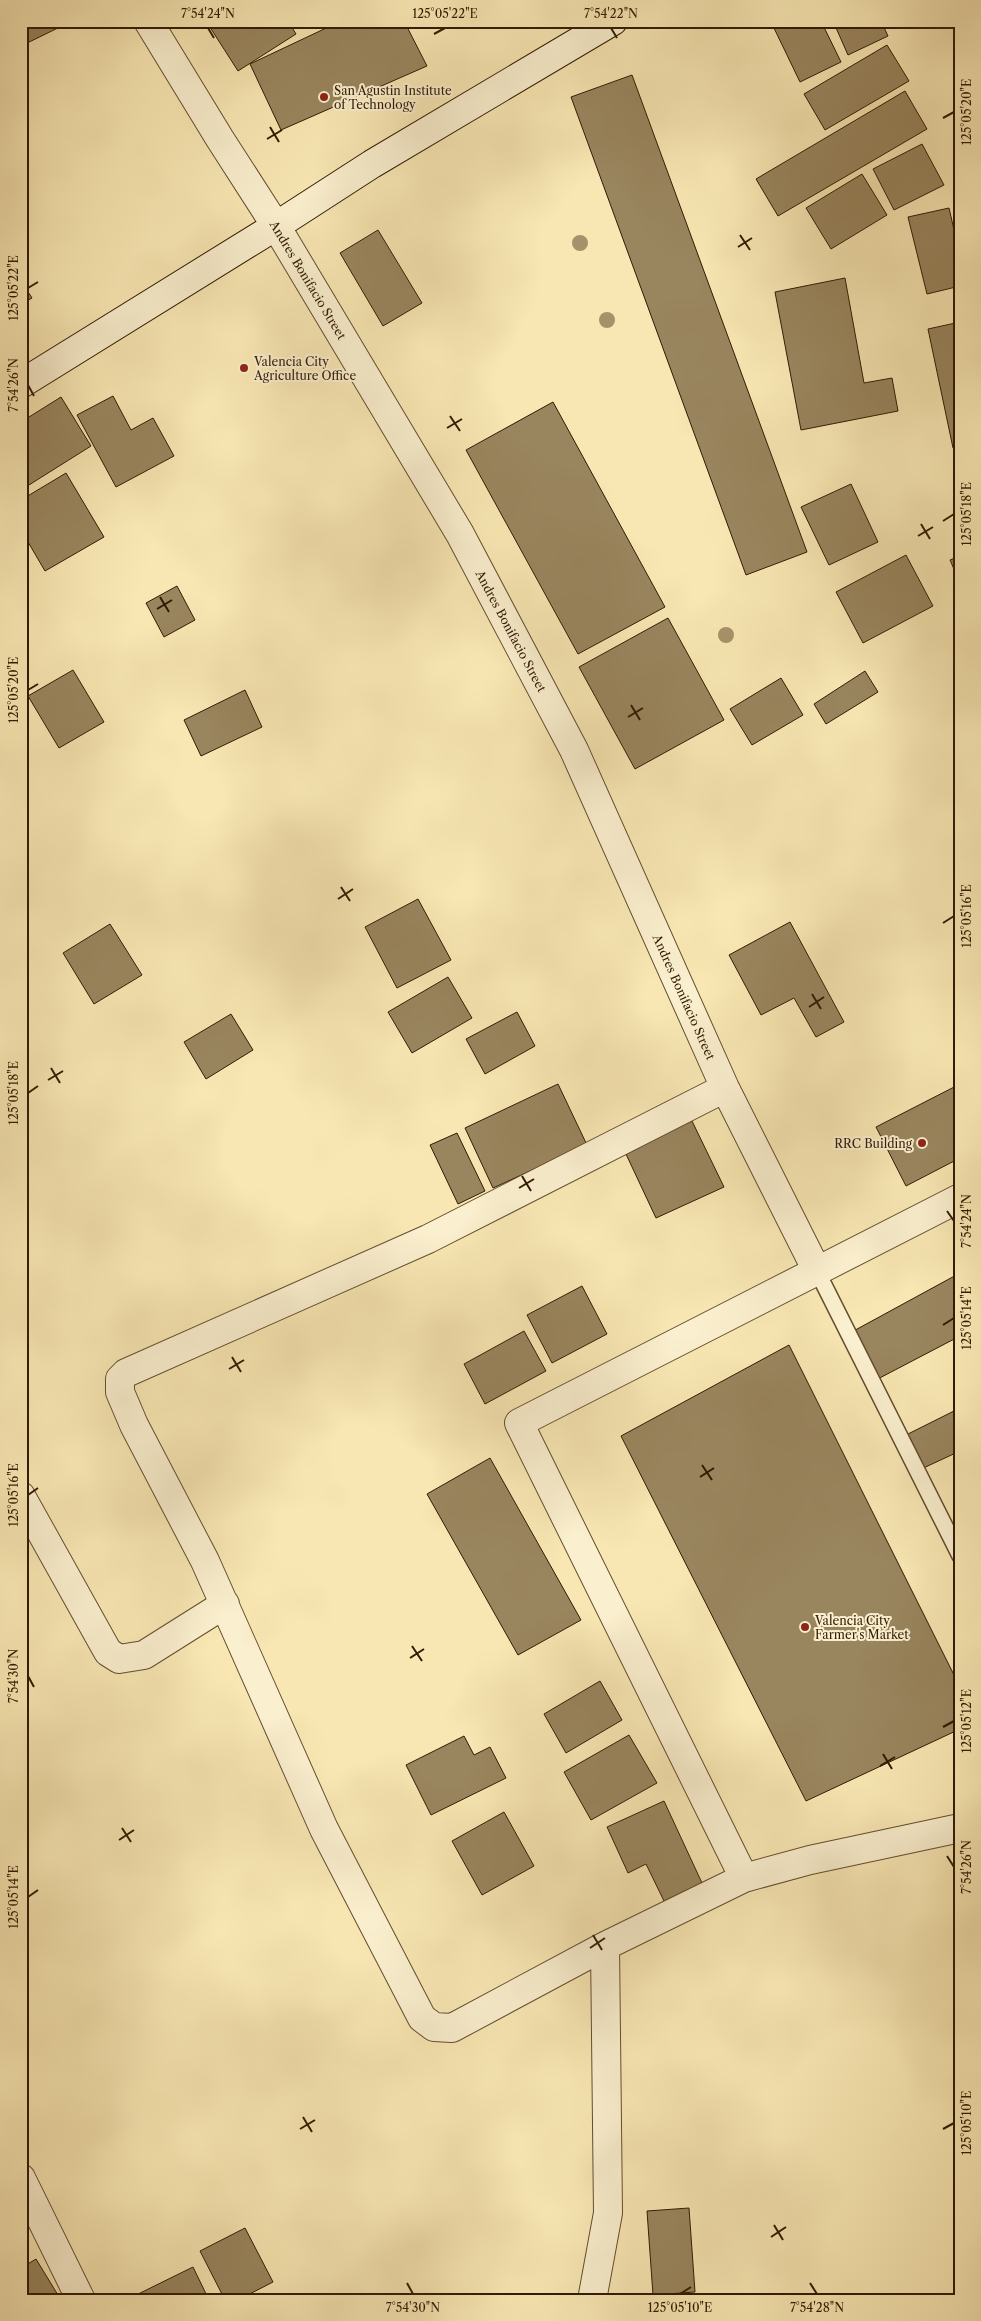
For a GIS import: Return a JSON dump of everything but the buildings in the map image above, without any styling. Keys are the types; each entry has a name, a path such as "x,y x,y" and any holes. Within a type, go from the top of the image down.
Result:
{"street":[{"name":"Andres Bonifacio Street","path":"148,21 276,226 460,534 574,750 725,1088 816,1271"},
{"path":"21,384 276,226 372,164 613,21"},
{"path":"725,1088 428,1239 126,1373 120,1379 119,1385 127,1408 205,1561 324,1829 422,2018 434,2027 452,2028 605,1946 744,1878 810,1860 960,1828"},
{"path":"744,1878 519,1424 960,1198"},
{"path":"21,1496 108,1652 119,1659 144,1654 224,1604"},
{"path":"592,2300 608,2213 605,1946"},
{"path":"21,2178 81,2300"}],"lane":[{"path":"816,1271 960,1556"}],"place":[{"name":"San Agustin Institute of Technology","path":"324,97"},
{"name":"Valencia City Agriculture Office","path":"244,368"},
{"name":"RRC Building","path":"922,1143"},
{"name":"Valencia City Farmer's Market","path":"805,1627"}]}
